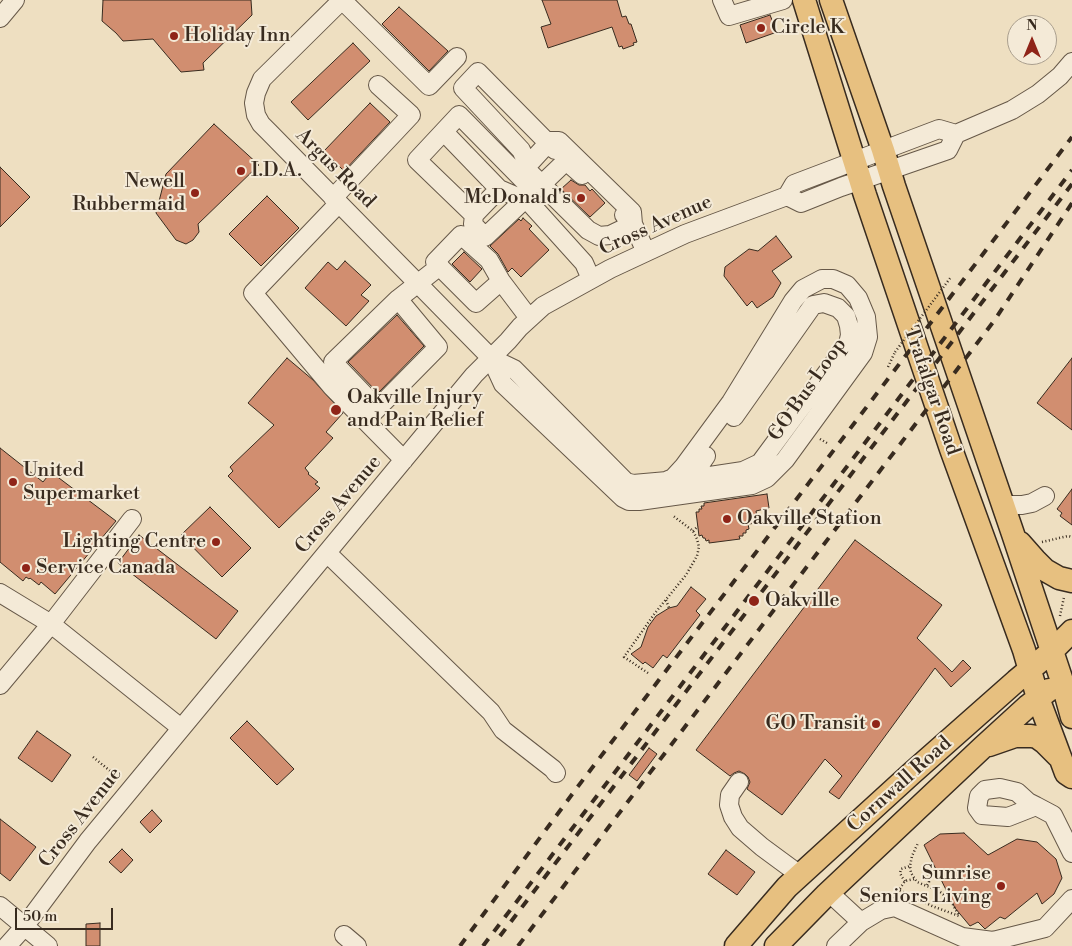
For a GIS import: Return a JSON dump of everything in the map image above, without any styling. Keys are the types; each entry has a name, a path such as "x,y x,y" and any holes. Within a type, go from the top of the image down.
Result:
{"main road":[{"name":"Trafalgar Road","path":"804,0 950,449 1024,650 1038,698 1060,758 1066,773 1072,777"},
{"name":"Trafalgar Road","path":"831,0 887,160 897,196 1052,652 1067,678 1072,717"},
{"path":"1013,534 1045,570 1059,578 1068,589"},
{"name":"Cornwall Road","path":"736,946 787,887 912,772 1052,652 1066,623"},
{"name":"Cornwall Road","path":"776,946 826,894 983,747 1038,698 1067,678"},
{"path":"983,747 1015,736 1026,736 1037,738 1044,742 1060,758"},
{"path":"800,876 826,894"}],"street":[{"path":"0,18 15,0"},
{"path":"342,0 429,86 457,57"},
{"name":"Argus Road","path":"342,0 262,79 256,92 254,103 256,115 261,124 491,358"},
{"path":"722,0 728,16 751,4 776,1"},
{"name":"Cross Avenue","path":"7,946 88,841 180,728 474,375 543,306 610,269 685,234 787,196 801,203 841,187 858,170 887,160 948,150 956,134 1012,110 1038,94 1060,76 1072,62"},
{"path":"478,72 566,161 633,224 610,235 599,236 588,230 529,172 528,164 521,150 463,88 478,72"},
{"path":"371,414 332,387 254,294 411,116 378,85"},
{"path":"474,215 417,160 459,116 529,186 524,200 485,238 473,224 474,215 499,189"},
{"path":"444,132 499,189 529,202 573,249 584,263 591,279"},
{"path":"528,164 550,141 559,141 632,212 633,224 646,252"},
{"path":"542,184 566,161"},
{"path":"501,281 476,303 435,262 461,235 490,260 501,281 529,318"},
{"path":"404,460 334,362 398,299 440,266"},
{"name":"GO Bus Loop","path":"668,480 673,478 684,466 731,402 802,289 822,279 833,278 846,285 858,298 866,317 868,337 863,353 785,460 767,478 752,485 689,486"},
{"path":"371,414 438,347 398,299"},
{"path":"491,358 503,384 623,498 629,501 639,501 743,471 760,463 848,344 849,326 846,316 838,308 824,303 813,305 689,486"},
{"path":"491,358 514,368 626,482 633,484 668,480 689,486"},
{"path":"1003,504 1032,504 1045,496"},
{"path":"0,685 51,624 132,519"},
{"path":"327,553 491,712 503,730 556,773"},
{"path":"0,593 51,624 180,728"},
{"path":"739,782 730,795 728,805 740,828 800,876"},
{"path":"1036,806 1053,815 1072,853"},
{"path":"826,894 835,898 861,922"},
{"path":"836,946 861,922 881,910 895,907 962,937 993,941 1045,928 1072,900"},
{"path":"0,906 48,946"}],"path":[{"path":"888,367 895,352 951,278"},
{"path":"820,439 826,443"},
{"path":"648,673 624,657 655,613 686,575 697,556 699,547 698,539 693,531 672,515"},
{"path":"693,531 698,526"},
{"path":"1036,543 1068,536 1072,537"},
{"path":"1066,623 1068,589"},
{"path":"666,600 669,608"},
{"path":"93,757 131,788"},
{"path":"914,878 905,881 899,890 932,906 959,916 951,901 939,891 917,882 911,873 912,856 918,843"},
{"path":"905,881 900,873 901,869 910,866"},
{"path":"927,886 929,882 928,874 933,870"}],"building":[{"name":"Holiday Inn","path":"103,0 251,0 252,15 203,63 204,70 181,72 153,39 123,41 102,21"},
{"path":"542,0 617,0 622,17 626,16 629,24 631,24 637,42 623,49 622,46 619,47 612,27 548,48 541,27 551,24"},
{"path":"399,7 448,51 429,71 382,24"},
{"path":"770,15 777,32 746,43 740,25"},
{"path":"353,43 370,61 308,120 291,102"},
{"path":"370,103 390,122 344,171 324,151"},
{"name":"Newell Rubbermaid","path":"214,124 259,165 198,224 199,232 193,240 186,244 176,240 156,213 166,174"},
{"path":"0,167 30,197 0,227"},
{"name":"McDonald's","path":"571,180 579,185 585,185 590,191 592,189 605,203 590,217 561,189"},
{"path":"267,196 299,228 261,266 229,234"},
{"path":"523,218 532,226 529,229 549,250 521,277 512,268 508,272 498,254 490,246 519,219 521,221"},
{"path":"776,236 792,257 772,271 781,283 773,297 757,308 752,301 747,306 724,276 725,267 749,249 758,251"},
{"path":"464,252 482,269 470,282 452,264"},
{"path":"345,261 371,285 361,295 369,301 346,326 305,288 328,262 337,270"},
{"path":"397,315 424,346 378,393 348,362"},
{"path":"287,358 313,380 343,413 326,432 333,438 305,468 308,474 318,482 315,484 320,488 279,528 228,476 233,471 230,467 274,425 248,403"},
{"path":"1072,358 1072,430 1037,403"},
{"path":"0,448 43,482 51,472 116,521 55,594 41,582 39,585 26,577 23,581 0,562"},
{"path":"1072,489 1072,525 1060,516 1062,513 1057,509"},
{"name":"Oakville Station","path":"767,494 769,508 756,511 758,523 748,524 749,529 746,530 746,533 743,533 743,536 739,536 740,539 709,543 709,540 706,541 702,535 699,536 696,512 702,509 701,506 704,506 704,503"},
{"name":"Lighting Centre","path":"210,507 251,548 222,577 181,535"},
{"path":"139,535 238,611 216,639 118,563"},
{"path":"855,540 942,605 917,638 952,672 963,660 971,668 951,687 935,668 839,799 829,792 842,776 825,759 782,815 747,789 750,782 745,774 739,771 730,776 696,750"},
{"path":"691,587 706,599 696,611 700,615 667,658 663,655 653,668 645,662 643,664 631,654 641,647 648,627 656,616 669,608 677,606"},
{"path":"247,721 294,769 277,785 230,738"},
{"path":"37,731 71,755 52,782 18,758"},
{"path":"649,748 657,754 637,781 629,775"},
{"path":"152,810 162,821 150,833 140,822"},
{"path":"0,819 36,847 10,881 0,873"},
{"name":"Sunrise Seniors Living","path":"964,833 988,855 1017,839 1037,842 1056,859 1062,878 1054,894 1042,904 1037,893 1005,919 1000,917 985,929 978,922 970,926 955,908 924,845 940,834"},
{"path":"122,849 133,860 121,873 109,862"},
{"path":"726,850 755,872 737,895 708,874"},
{"path":"100,923 100,946 86,946 86,924"}],"railway":[{"path":"460,946 576,789 1072,137"},
{"path":"483,946 1072,170"},
{"path":"500,936 1072,184"},
{"path":"518,946 994,321 1072,203"}],"place":[{"name":"Circle K","path":"761,28"},
{"name":"Holiday Inn","path":"174,36"},
{"name":"I.D.A.","path":"241,171"},
{"name":"Newell Rubbermaid","path":"195,193"},
{"name":"McDonald's","path":"581,198"},
{"name":"Oakville Injury and Pain Relief","path":"336,410"},
{"name":"United Supermarket","path":"13,482"},
{"name":"Oakville Station","path":"727,519"},
{"name":"Lighting Centre","path":"216,542"},
{"name":"Service Canada","path":"26,568"},
{"name":"Oakville","path":"754,601"},
{"name":"GO Transit","path":"876,724"},
{"name":"Sunrise Seniors Living","path":"1001,886"}]}
